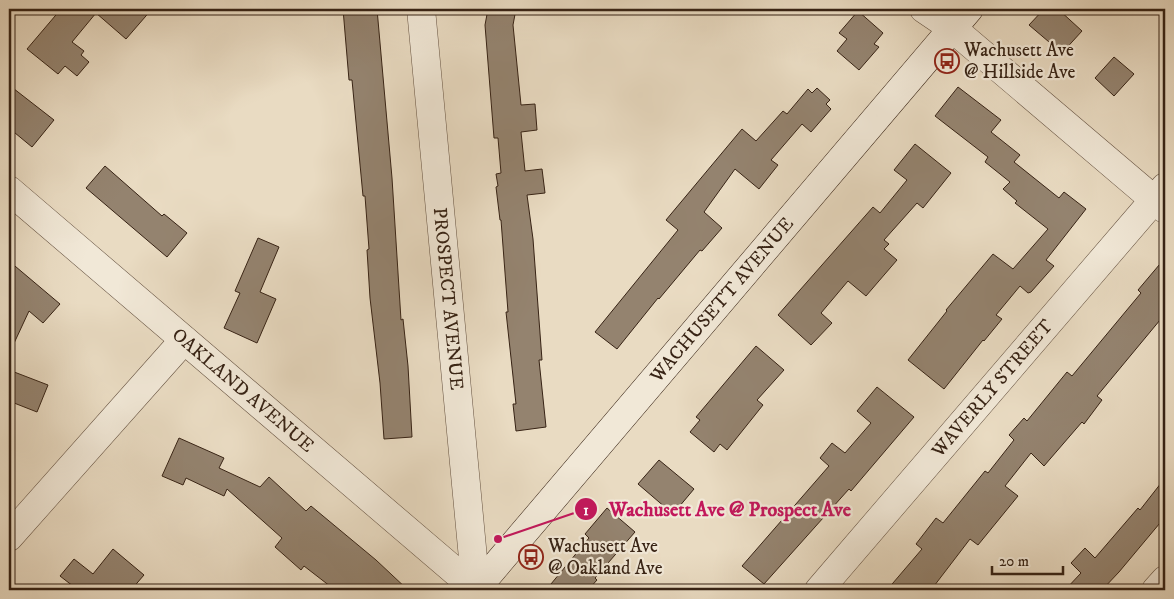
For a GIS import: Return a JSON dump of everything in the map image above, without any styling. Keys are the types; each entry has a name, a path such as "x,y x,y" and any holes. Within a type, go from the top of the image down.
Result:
{"street":[{"name":"PROSPECT AVENUE","path":"421,9 476,590"},
{"path":"924,9 961,19 1162,198"},
{"name":"WACHUSETT AVENUE","path":"476,590 961,19"},
{"name":"OAKLAND AVENUE","path":"9,190 476,590"},
{"name":"WAVERLY STREET","path":"819,590 1162,198"},
{"path":"9,537 184,340"},
{"path":"1156,590 1165,580"}],"building":[{"path":"61,9 152,9 126,39 96,13 72,42 84,51 81,55 89,62 77,76 65,66 58,74 27,49"},
{"path":"343,9 377,9 392,178 401,320 403,319 408,366 412,437 384,439 380,383 370,298 365,196 363,196 352,80 349,80"},
{"path":"488,9 516,9 513,25 521,105 535,104 537,130 521,132 525,171 542,169 545,193 527,195 533,239 542,360 539,360 546,427 516,431 513,404 516,404 506,312 508,312 501,220 496,187 498,186 496,174 501,173 498,138 494,138 485,25"},
{"path":"1044,9 1058,9 1082,31 1062,53 1029,25"},
{"path":"858,11 883,33 874,44 879,47 859,70 837,51 847,39 839,33"},
{"path":"1114,57 1134,74 1114,96 1095,78"},
{"path":"9,85 54,120 32,147 9,128"},
{"path":"958,87 1001,120 991,132 1020,155 1014,162 1059,198 1064,192 1086,209 1046,260 1054,266 1031,292 1028,293 1020,286 996,315 1002,319 944,389 908,360 946,310 993,254 1013,269 1048,229 1015,203 1017,201 1003,189 1010,182 985,162 988,157 935,116"},
{"path":"817,88 830,100 826,104 831,109 811,132 802,124 771,160 778,165 759,189 735,169 704,212 722,228 658,298 617,349 595,332 678,230 666,220 742,129 756,141 783,111 787,114 808,89 812,93"},
{"path":"915,144 951,173 923,208 917,203 884,240 889,244 884,249 897,260 866,296 848,281 821,313 832,323 811,345 778,315 873,207 880,213 907,180 894,170"},
{"path":"105,166 162,216 164,214 187,233 167,257 86,188"},
{"path":"258,238 279,247 260,292 276,299 257,343 224,328 240,293 235,291"},
{"path":"1165,258 1165,314 1097,396 1102,400 1084,424 1082,422 1044,466 1031,453 1005,486 1018,496 978,545 970,539 931,590 887,590 922,549 916,544 936,518 943,523 985,471 988,473 1014,440 1009,435 1024,418 1027,421 1067,372 1072,376 1141,293 1138,290"},
{"path":"9,261 60,304 43,323 29,311 9,354"},
{"path":"756,346 784,370 757,400 763,405 727,450 720,444 714,452 690,432 700,420 696,417"},
{"path":"9,370 48,385 37,412 9,401"},
{"path":"877,387 914,417 851,491 849,489 764,584 742,566 829,466 820,458 832,443 845,453 871,423 857,411"},
{"path":"179,438 224,458 219,468 260,487 269,477 306,511 311,506 376,560 408,590 335,590 304,566 301,570 275,547 282,538 227,489 224,496 186,478 183,485 162,476"},
{"path":"659,460 694,489 673,514 638,484"},
{"path":"1165,478 1165,517 1119,572 1102,590 1065,590 1081,573 1071,563 1085,548 1095,558 1138,508 1140,510"},
{"path":"607,508 635,532 595,578 597,580 588,590 546,590 589,538 585,534"},
{"path":"113,549 144,575 131,590 78,590 60,576 74,559 93,574"}],"place":[{"name":"Wachusett Ave @ Hillside Ave","path":"947,61"},
{"name":"Wachusett Ave @ Prospect Ave","path":"498,539"},
{"name":"Wachusett Ave @ Oakland Ave","path":"531,557"}]}
